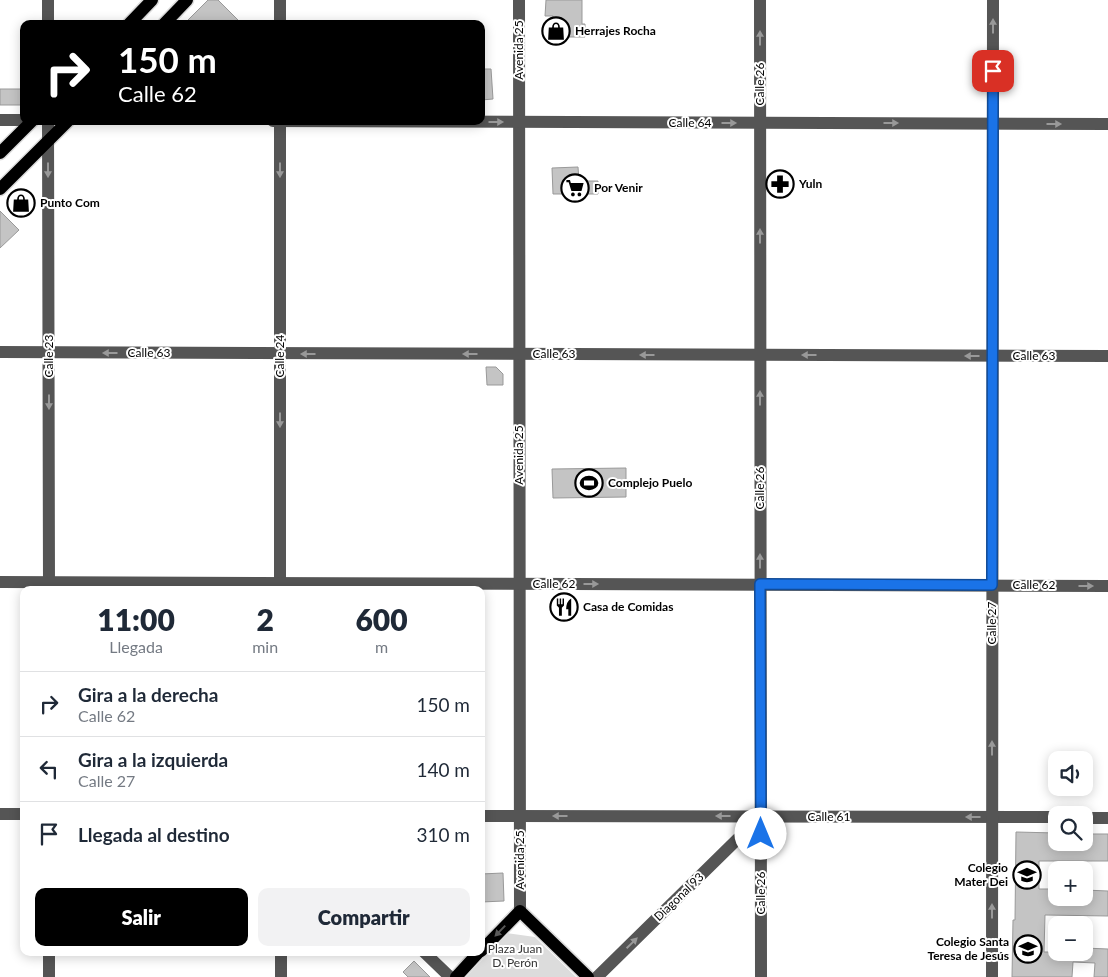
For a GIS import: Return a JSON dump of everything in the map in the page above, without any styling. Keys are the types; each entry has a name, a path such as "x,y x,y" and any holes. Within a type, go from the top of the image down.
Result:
{"main road":[{"path":"133,20 152,0"},
{"path":"168,20 187,0"},
{"path":"0,153 28,125"},
{"path":"0,189 64,125"},
{"path":"485,947 520,911 588,977"},
{"path":"456,977 476,956"}],"street":[{"path":"48,0 48,20"},
{"path":"280,0 280,20"},
{"name":"Avenida 25","path":"519,0 520,911"},
{"name":"Calle 26","path":"760,0 761,977"},
{"name":"Calle 27","path":"992,977 994,0"},
{"path":"0,120 20,120"},
{"name":"Calle 64","path":"485,122 1108,124"},
{"name":"Calle 23","path":"48,125 49,586"},
{"name":"Calle 24","path":"280,125 280,586"},
{"name":"Calle 63","path":"0,352 1108,356"},
{"name":"Calle 62","path":"0,582 49,586 519,584 1108,586"},
{"path":"0,814 20,814"},
{"name":"Calle 61","path":"485,816 1048,817"},
{"name":"Diagonal 93","path":"597,977 761,816"},
{"path":"1093,818 1108,818"},
{"path":"49,956 49,977"},
{"path":"281,956 281,977"},
{"path":"428,956 450,977"}],"green space":[{"name":"Plaza Juan D. Perón","path":"507,933 535,937 576,977 466,977"}],"building":[{"path":"208,0 218,0 238,20 188,20"},
{"path":"546,0 582,0 582,24 585,24 585,37 553,37 553,16 545,16"},
{"path":"485,69 491,69 493,99 485,100"},
{"path":"0,89 20,89 20,105 0,105"},
{"name":"Por Venir","path":"578,167 579,181 598,181 598,194 553,194 552,168"},
{"path":"0,211 19,230 0,248"},
{"path":"486,367 496,367 503,374 503,385 487,385"},
{"name":"Complejo Puelo","path":"626,468 626,497 553,498 552,469"},
{"name":"Casa de Comidas","path":"574,599 575,615 553,616 553,600"},
{"path":"1016,832 1048,833 1048,851 1093,851 1093,834 1108,834 1108,861 1039,861 1039,889 1048,889 1048,906 1093,906 1093,890 1108,891 1108,916 1045,915 1044,952 1048,952 1048,961 1093,961 1093,948 1108,949 1108,977 1094,977 1095,963 1073,962 1072,977 1012,977 1013,920 1015,920"},
{"path":"503,873 504,901 485,902 485,874"},
{"path":"414,961 430,977 408,977 403,972"}],"place":[{"name":"Herrajes Rocha","path":"556,31"},
{"name":"Yuln","path":"780,184"},
{"name":"Por Venir","path":"575,188"},
{"name":"Punto Com","path":"21,203"},
{"name":"Complejo Puelo","path":"589,483"},
{"name":"Casa de Comidas","path":"564,607"},
{"name":"Colegio Mater Dei","path":"1027,875"},
{"name":"Colegio Santa Teresa de Jesús","path":"1028,949"}],"route":[{"path":"761,834 760,584 992,585 993,71"}]}
